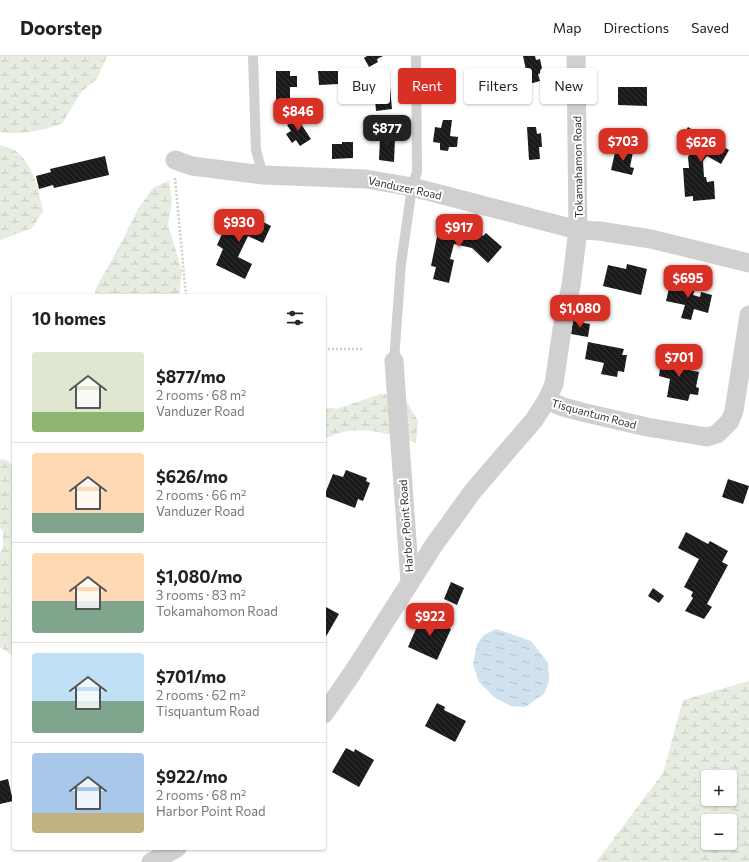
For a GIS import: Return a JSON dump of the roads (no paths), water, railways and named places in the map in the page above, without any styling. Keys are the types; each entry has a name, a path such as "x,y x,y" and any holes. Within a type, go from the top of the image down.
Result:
{"street":[{"name":"Tokamahamon Road","path":"547,400 554,384 564,316 571,286 578,230 576,56"},
{"name":"Vanduzer Road","path":"175,160 192,166 263,175 366,179 412,187 578,230 599,231 651,239 749,263"},
{"name":"Tisquantum Road","path":"410,582 434,545 473,491 534,420 547,400 563,407 647,427 707,437 717,434 730,421 734,411 749,315"},
{"name":"Harbor Point Road","path":"326,711 353,672 410,582 394,361"},
{"path":"151,862 173,850"}],"lane":[{"path":"253,56 256,150 263,175"},
{"path":"394,361 401,264 412,187 416,172 416,56"}],"water":[{"path":"496,629 531,641 548,663 549,681 544,694 525,707 511,706 495,698 479,682 473,664 477,644 484,635"}]}
